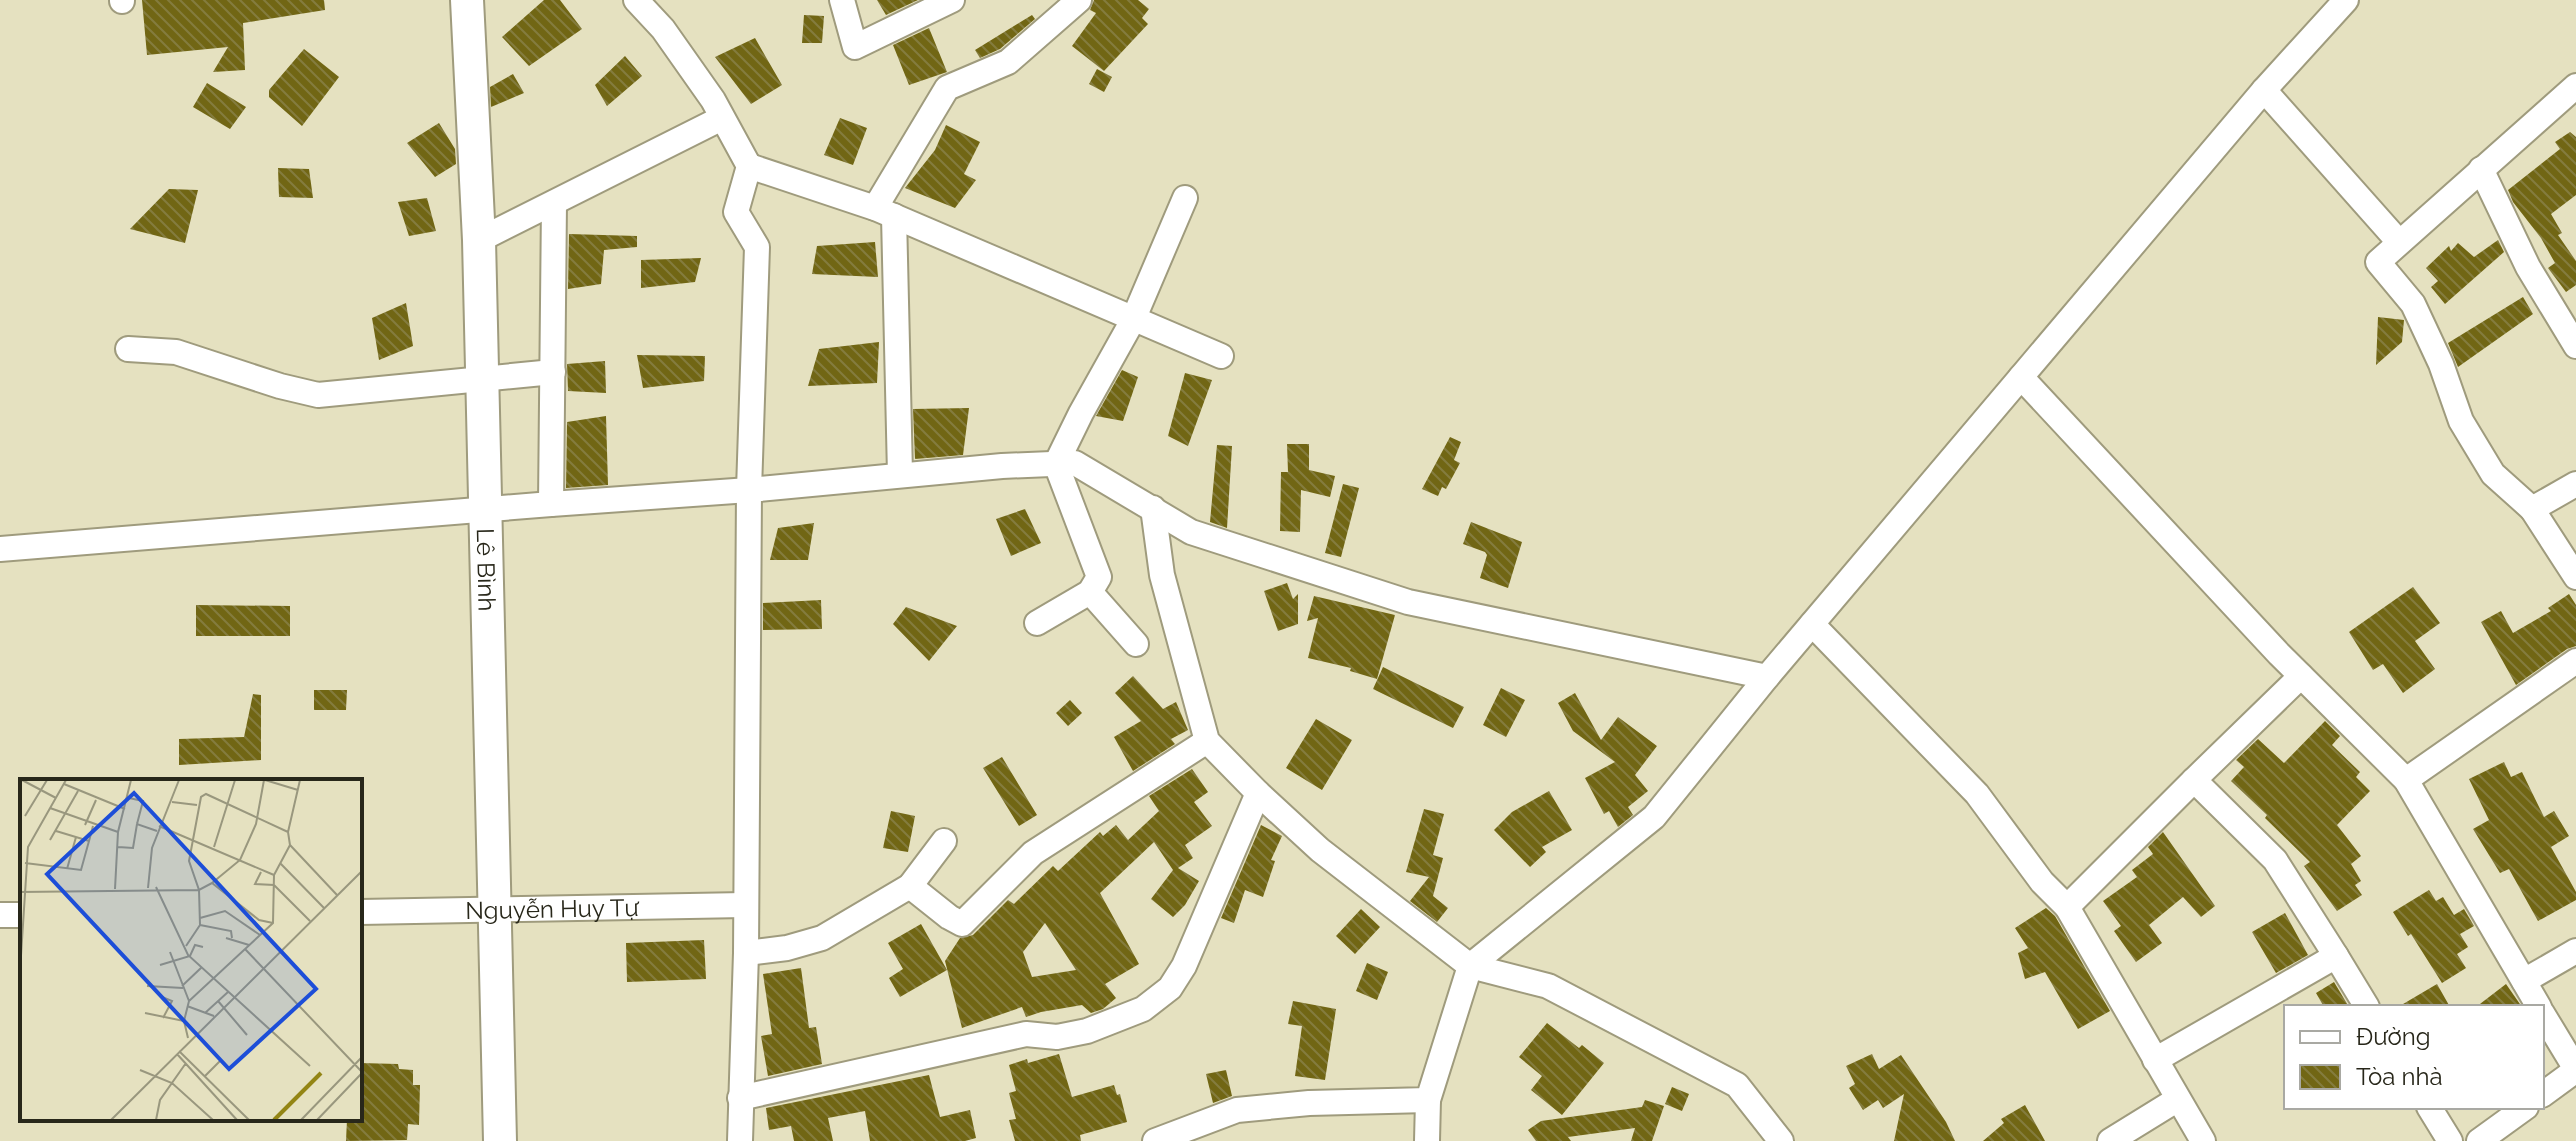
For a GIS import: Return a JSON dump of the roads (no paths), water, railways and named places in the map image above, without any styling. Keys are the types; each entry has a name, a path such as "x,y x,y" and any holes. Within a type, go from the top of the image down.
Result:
{"street":[{"name":"Lê Bình","path":"467,0 479,240 500,1141"},
{"path":"636,0 671,41 713,100 749,166 885,212 1221,356"},
{"path":"842,0 855,47 952,0"},
{"path":"900,474 885,212 947,88 1008,62 1079,0"},
{"path":"1427,1141 1428,1100 1470,966 1654,817 1767,677 2264,90 2346,0"},
{"path":"2576,86 2378,262 2413,304 2441,364 2461,421 2493,474 2532,509 2576,577"},
{"path":"2264,90 2399,242"},
{"path":"479,240 722,118"},
{"path":"740,1141 746,953 749,490 757,247 736,212 749,166"},
{"path":"2481,169 2528,267 2576,346"},
{"path":"1037,623 1090,592 1099,577 1056,464 1133,320 1185,198"},
{"path":"551,504 554,203"},
{"path":"128,349 176,352 318,395 553,372"},
{"path":"2021,377 2301,676 2406,780 2538,1005"},
{"path":"0,549 749,490 900,474 1075,463 1191,532 1408,602 1767,677"},
{"path":"2532,509 2576,484"},
{"path":"1153,508 1162,575 1177,620 1207,741 1258,793 1320,850 1470,966 1548,986 1737,1085 1781,1141"},
{"path":"1090,592 1136,644"},
{"path":"1812,624 1977,794 2042,882 2067,907 2203,1141"},
{"path":"2406,780 2576,661"},
{"path":"2067,907 2301,676"},
{"path":"910,886 962,924 1033,853 1207,741"},
{"path":"2194,780 2275,860 2366,1005"},
{"path":"740,1098 1026,1034 1057,1037 1087,1031 1143,1009 1170,988 1184,966 1258,793"},
{"path":"746,953 787,948 822,938 910,886 944,841"},
{"name":"Nguyễn Huy Tự","path":"362,912 745,905"},
{"path":"2524,981 2576,951"},
{"path":"2155,1060 2336,956"},
{"path":"2544,1016 2576,1070 2544,1094"},
{"path":"2110,1141 2178,1099"},
{"path":"1155,1141 1237,1110 1309,1103 1428,1100"},
{"path":"2430,1109 2450,1141"},
{"path":"2479,1141 2523,1109"}]}
